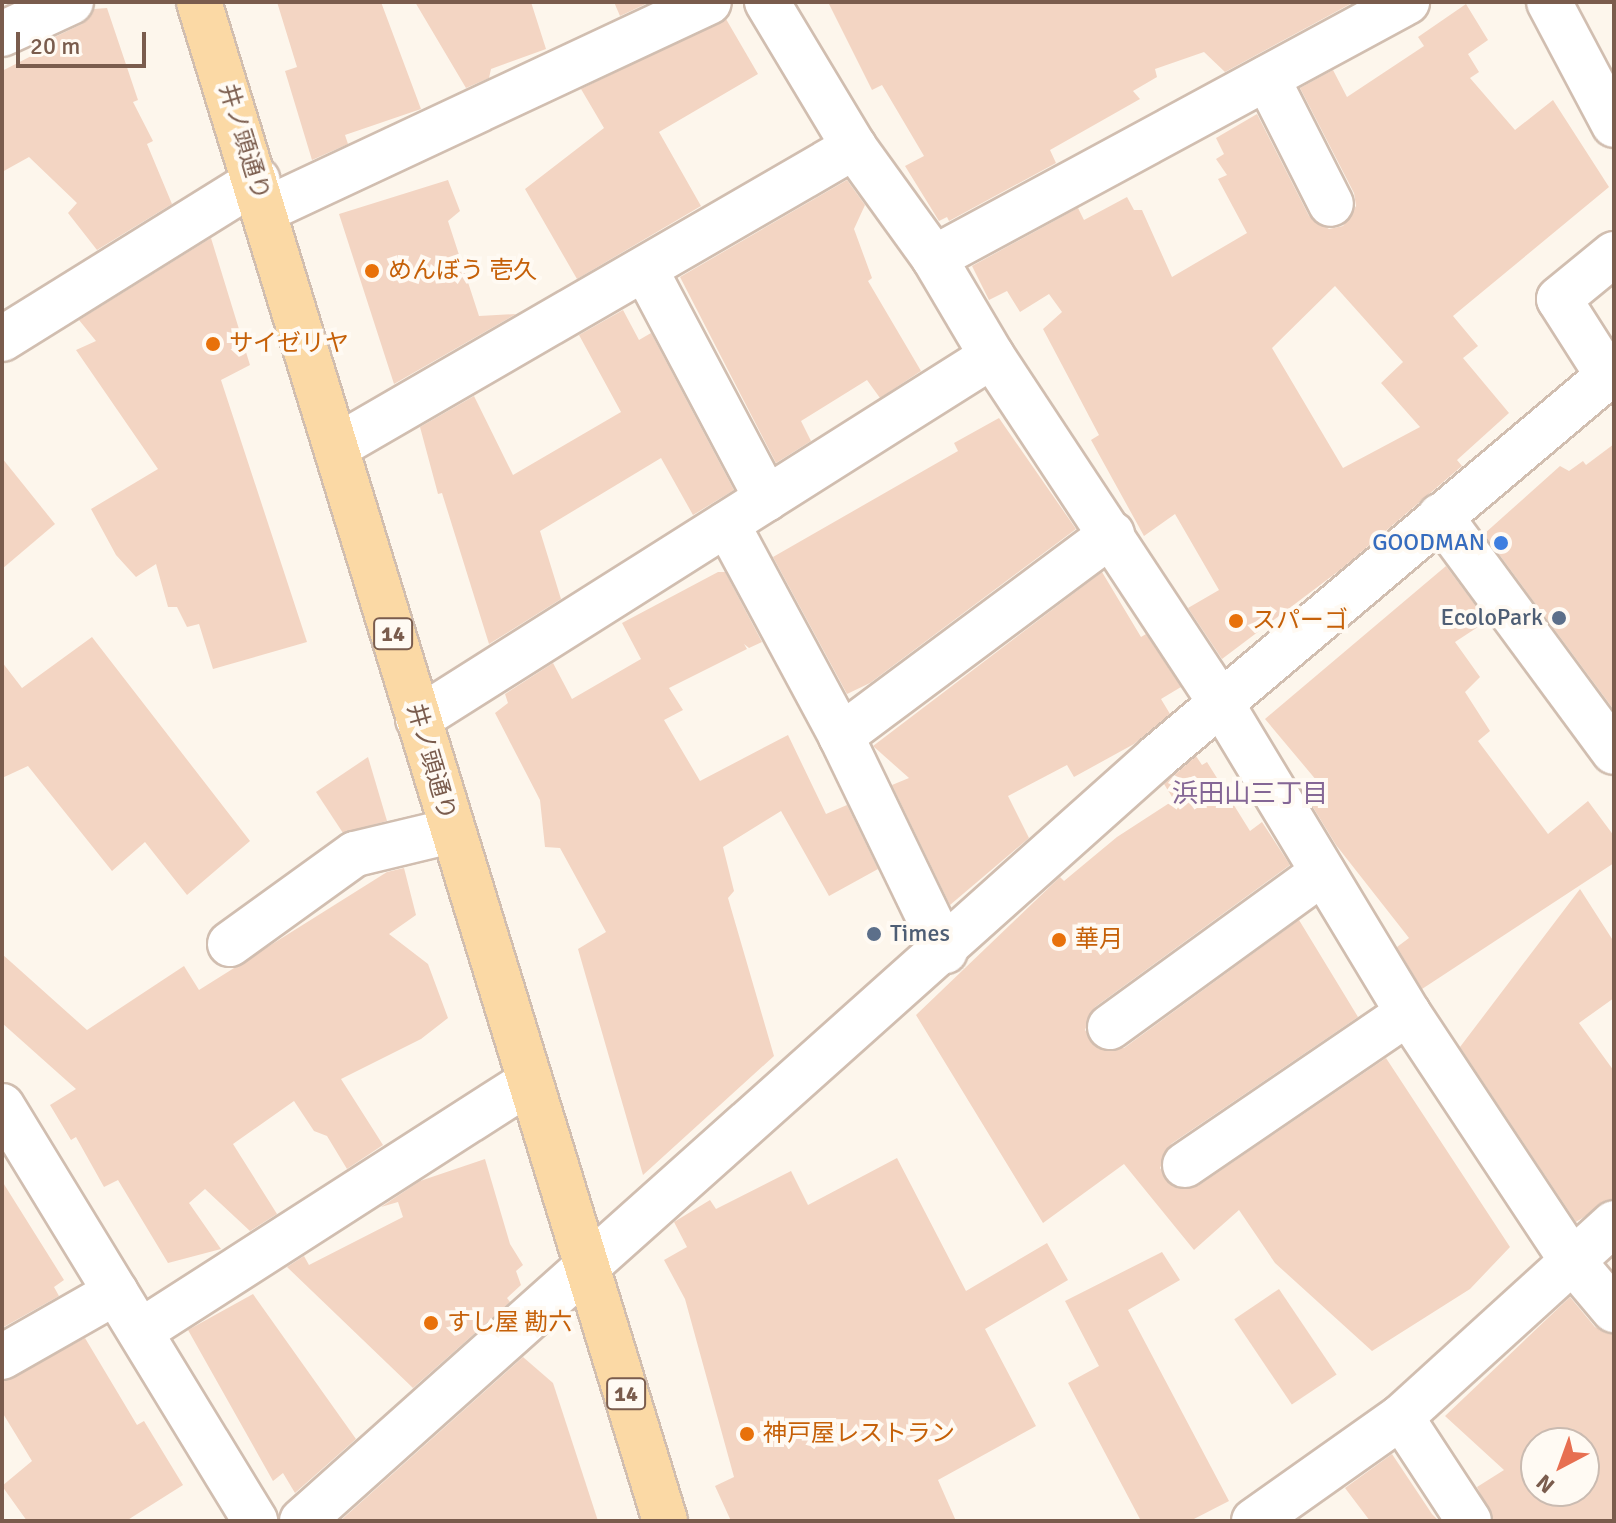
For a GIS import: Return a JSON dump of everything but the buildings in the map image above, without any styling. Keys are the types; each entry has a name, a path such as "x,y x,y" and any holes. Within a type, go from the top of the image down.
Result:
{"main road":[{"name":"井ノ頭通り","path":"199,2 261,195 451,831 665,1521"}],"street":[{"path":"2,34 71,2"},
{"path":"2,339 261,195 709,2"},
{"path":"934,258 1407,2"},
{"path":"1549,2 1614,125"},
{"path":"769,3 854,147 934,258 992,356 1221,703 1408,1013 1571,1259 1614,1310"},
{"path":"1267,78 1331,204"},
{"path":"336,447 854,147"},
{"path":"302,1521 1221,703 1611,374 1559,299 1614,254"},
{"path":"645,269 767,499"},
{"path":"418,719 992,356"},
{"path":"1440,516 1614,752"},
{"path":"727,524 841,736 945,951"},
{"path":"841,736 1112,534"},
{"path":"230,944 355,854 451,831"},
{"path":"1110,1027 1323,872"},
{"path":"1185,1165 1408,1013"},
{"path":"141,1331 530,1081"},
{"path":"2,1106 255,1521"},
{"path":"1254,1521 1401,1417 1614,1223"},
{"path":"2,1357 116,1292"},
{"path":"1401,1417 1469,1521"}],"place":[{"name":"めんぼう 壱久","path":"372,271"},
{"name":"サイゼリヤ","path":"213,344"},
{"name":"GOODMAN","path":"1501,543"},
{"name":"EcoloPark","path":"1559,618"},
{"name":"スパーゴ","path":"1236,621"},
{"name":"Times","path":"874,934"},
{"name":"華月","path":"1059,940"},
{"name":"すし屋 勘六","path":"431,1323"},
{"name":"神戸屋レストラン","path":"747,1434"}],"district":[{"name":"浜田山三丁目","path":"1250,795"}]}
